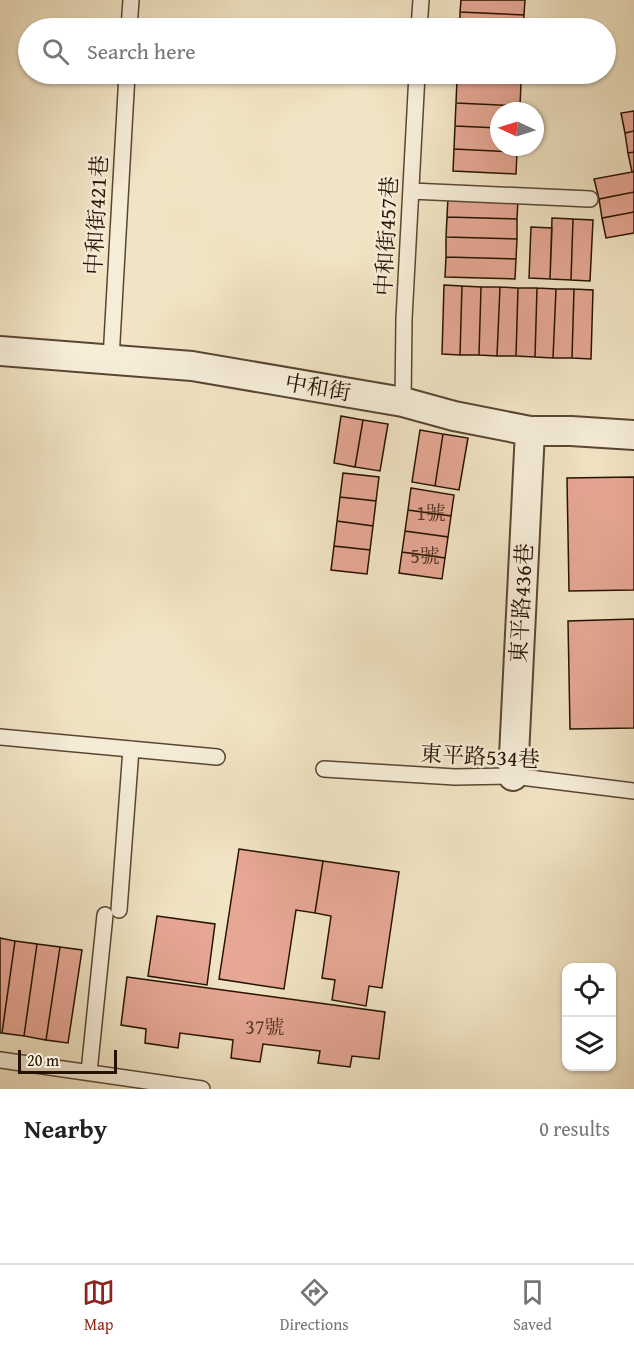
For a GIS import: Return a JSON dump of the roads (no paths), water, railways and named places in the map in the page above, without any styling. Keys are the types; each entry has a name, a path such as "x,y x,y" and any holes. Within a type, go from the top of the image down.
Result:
{"street":[{"name":"中和街","path":"0,351 192,366 403,402 454,416 530,431 571,430 634,435"},
{"name":"東平路436巷","path":"513,776 530,431"}],"lane":[{"path":"130,18 131,0"},
{"path":"420,18 421,0"},
{"name":"中和街421巷","path":"111,359 126,84"},
{"name":"中和街457巷","path":"403,402 404,319 416,84"},
{"path":"411,191 590,199"},
{"path":"0,736 218,757"},
{"path":"89,1072 112,912 131,749"},
{"name":"東平路534巷","path":"324,769 455,777 513,776 634,790"},
{"path":"0,1060 202,1089"}]}
